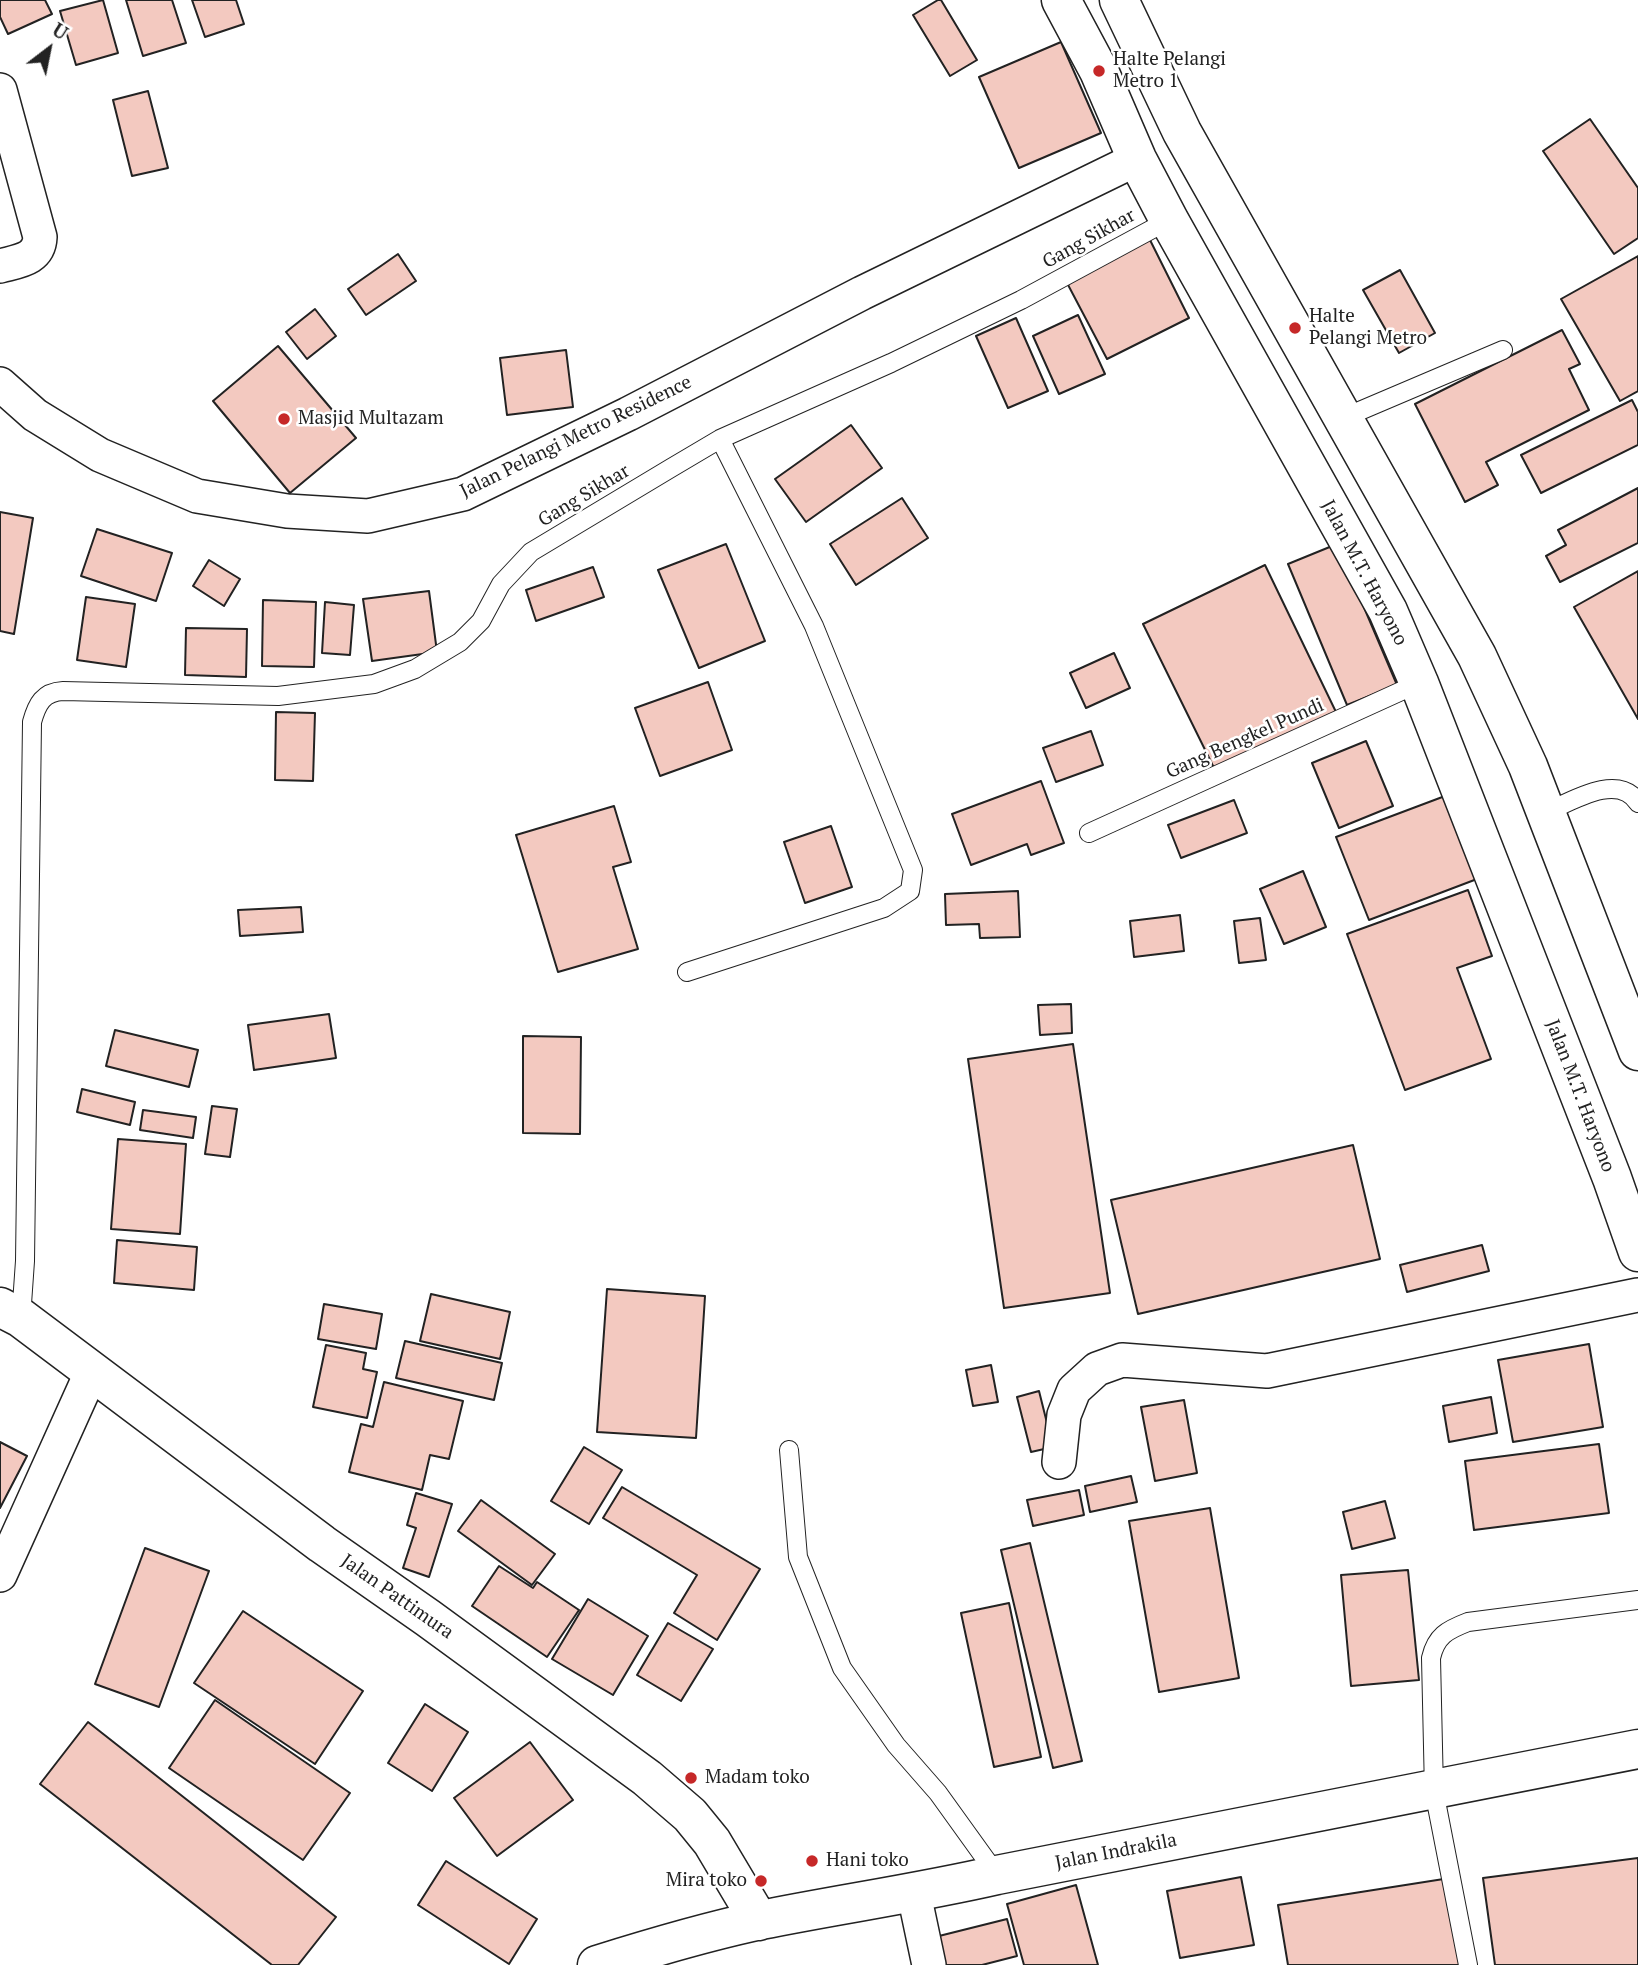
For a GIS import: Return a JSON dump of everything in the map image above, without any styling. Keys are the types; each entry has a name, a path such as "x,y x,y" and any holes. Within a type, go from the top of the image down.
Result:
{"main road":[{"name":"Jalan M.T. Haryono","path":"1061,0 1099,71 1137,159 1169,220 1388,611 1419,683 1612,1178 1638,1252"},
{"path":"1119,0 1181,132 1477,656 1528,766 1545,813 1629,1004 1638,1051"},
{"name":"Jalan Pattimura","path":"11,1313 322,1544 647,1778 690,1815 712,1842 759,1921"},
{"name":"Jalan Indrakila","path":"597,1965 666,1944 759,1921 914,1894 997,1875 1638,1749"}],"street":[{"path":"0,90 40,237 38,249 34,254 0,267"},
{"name":"Jalan Pelangi Metro Residence","path":"0,384 35,415 100,455 197,496 286,511 368,516 463,494 628,414 862,293 1137,159"},
{"path":"1059,1462 1064,1415 1074,1390 1097,1370 1122,1360 1267,1371 1638,1295"},
{"path":"0,1575 92,1371"},
{"path":"914,1894 929,1965"}],"lane":[{"name":"Gang Sikhar","path":"11,1313 25,1261 32,722 37,705 45,696 55,691 278,696 373,684 415,669 460,642 481,621 501,584 531,552 720,439 891,363 1009,306 1169,220"},
{"path":"1343,418 1503,351"},
{"path":"687,972 884,908 910,891 913,870 814,626 720,439"},
{"name":"Gang Bengkel Pundi","path":"1089,833 1419,683"},
{"path":"1545,813 1601,788 1622,790 1638,803"},
{"path":"789,1450 798,1557 842,1668 896,1745 938,1793 997,1875"},
{"path":"1468,1965 1434,1791 1431,1658 1434,1645 1439,1636 1447,1630 1468,1622 1638,1600"}],"building":[{"path":"0,0 45,0 52,14 8,34 0,17"},
{"path":"103,0 118,53 76,65 60,11"},
{"path":"126,0 172,0 186,43 143,56"},
{"path":"192,0 236,0 244,24 205,37"},
{"path":"941,0 977,60 950,76 913,15"},
{"path":"1061,42 1101,133 1019,168 979,77"},
{"path":"148,91 168,168 132,176 113,100"},
{"path":"1590,119 1638,188 1638,238 1614,254 1543,151"},
{"path":"1149,238 1189,318 1107,359 1066,281"},
{"path":"398,254 416,281 366,315 348,289"},
{"path":"1638,256 1638,391 1620,401 1561,299"},
{"path":"1400,270 1435,333 1399,353 1363,290"},
{"path":"315,309 336,336 307,359 286,332"},
{"path":"1078,315 1105,374 1059,394 1033,336"},
{"path":"1016,318 1048,391 1008,408 976,336"},
{"path":"1562,330 1580,364 1569,369 1589,410 1486,462 1498,485 1465,502 1415,404"},
{"name":"Masjid Multazam","path":"278,346 356,438 290,493 213,401"},
{"path":"566,350 573,407 507,415 500,358"},
{"path":"1632,400 1638,412 1638,445 1541,493 1521,455"},
{"path":"851,425 882,468 806,522 775,479"},
{"path":"1638,488 1638,543 1560,582 1546,556 1566,545 1558,530"},
{"path":"902,498 928,538 856,585 830,544"},
{"path":"0,512 33,518 14,634 0,631"},
{"path":"97,529 172,553 156,601 81,576"},
{"path":"726,544 765,641 699,668 658,570"},
{"path":"1337,544 1397,685 1347,705 1288,564"},
{"path":"209,560 240,579 224,606 193,586"},
{"path":"1265,565 1336,712 1215,770 1143,624"},
{"path":"593,567 604,597 536,621 526,590"},
{"path":"1638,571 1638,719 1574,607"},
{"path":"429,591 437,652 372,661 363,599"},
{"path":"86,597 135,604 126,667 77,660"},
{"path":"263,600 316,602 314,667 262,666"},
{"path":"325,602 354,605 350,655 322,653"},
{"path":"186,628 247,629 246,677 185,675"},
{"path":"1114,653 1130,688 1086,708 1070,673"},
{"path":"708,682 732,750 660,776 635,708"},
{"path":"276,712 315,713 313,781 275,780"},
{"path":"1091,731 1103,765 1056,782 1043,748"},
{"path":"1366,741 1393,806 1339,828 1312,763"},
{"path":"1041,781 1064,843 1031,855 1027,844 971,865 952,814"},
{"path":"1445,796 1477,879 1369,920 1336,837"},
{"path":"1234,800 1247,833 1181,858 1168,825"},
{"path":"614,806 631,862 613,867 638,949 558,972 516,835"},
{"path":"831,826 852,887 805,903 784,842"},
{"path":"1303,871 1326,927 1284,944 1260,889"},
{"path":"1468,890 1492,956 1457,968 1491,1059 1405,1090 1347,934"},
{"path":"1018,891 1020,937 980,938 979,924 946,925 945,894"},
{"path":"301,907 303,932 240,936 238,910"},
{"path":"1180,915 1184,951 1134,957 1130,921"},
{"path":"1260,918 1266,960 1239,963 1234,921"},
{"path":"1071,1004 1072,1033 1040,1035 1038,1005"},
{"path":"329,1014 336,1058 254,1070 248,1025"},
{"path":"115,1030 198,1050 189,1087 106,1066"},
{"path":"523,1036 581,1037 580,1134 523,1133"},
{"path":"1073,1044 1110,1293 1004,1308 968,1059"},
{"path":"82,1089 135,1102 130,1125 77,1112"},
{"path":"212,1106 237,1109 230,1157 205,1154"},
{"path":"143,1110 196,1117 193,1138 140,1130"},
{"path":"118,1139 186,1144 180,1234 111,1229"},
{"path":"1353,1145 1380,1259 1138,1314 1111,1200"},
{"path":"117,1240 197,1247 194,1290 114,1283"},
{"path":"1482,1245 1489,1271 1407,1292 1400,1265"},
{"path":"607,1289 705,1296 696,1438 597,1432"},
{"path":"431,1294 510,1312 500,1359 420,1341"},
{"path":"324,1304 382,1314 376,1349 318,1339"},
{"path":"405,1341 502,1363 494,1400 396,1378"},
{"path":"1589,1344 1603,1427 1513,1442 1498,1360"},
{"path":"326,1345 366,1353 363,1369 377,1372 367,1418 313,1407"},
{"path":"991,1365 998,1402 973,1406 966,1370"},
{"path":"384,1382 463,1401 449,1459 430,1455 422,1490 349,1472 361,1424 373,1427"},
{"path":"1039,1391 1053,1447 1031,1452 1017,1397"},
{"path":"1491,1397 1497,1433 1449,1442 1443,1406"},
{"path":"1184,1400 1197,1473 1155,1481 1141,1407"},
{"path":"0,1442 27,1456 0,1508"},
{"path":"1599,1444 1609,1513 1474,1530 1465,1461"},
{"path":"584,1447 622,1470 589,1524 551,1501"},
{"path":"1131,1476 1137,1502 1090,1512 1085,1486"},
{"path":"622,1487 760,1569 717,1640 674,1613 697,1575 603,1518"},
{"path":"1079,1490 1084,1515 1033,1526 1027,1500"},
{"path":"416,1493 452,1504 429,1577 403,1568 416,1528 407,1525"},
{"path":"481,1500 555,1554 532,1585 458,1531"},
{"path":"1385,1501 1395,1538 1352,1549 1343,1512"},
{"path":"1210,1508 1239,1678 1159,1692 1129,1521"},
{"path":"1030,1543 1082,1761 1053,1768 1001,1550"},
{"path":"145,1548 209,1571 159,1707 95,1684"},
{"path":"499,1566 533,1588 537,1582 579,1610 547,1657 472,1606"},
{"path":"1408,1570 1419,1680 1351,1686 1341,1575"},
{"path":"588,1599 648,1636 613,1695 552,1659"},
{"path":"1009,1603 1041,1757 994,1767 961,1613"},
{"path":"243,1611 363,1691 315,1764 194,1683"},
{"path":"668,1623 713,1649 681,1701 637,1675"},
{"path":"215,1700 350,1793 303,1860 169,1768"},
{"path":"425,1704 468,1732 432,1791 388,1763"},
{"path":"88,1722 336,1917 298,1965 272,1965 40,1784"},
{"path":"530,1742 573,1800 497,1856 454,1798"},
{"path":"1638,1858 1638,1965 1495,1965 1483,1878"},
{"path":"446,1861 537,1919 509,1964 418,1905"},
{"path":"1241,1877 1254,1945 1180,1958 1167,1891"},
{"path":"1450,1878 1464,1965 1288,1965 1278,1905"},
{"path":"1076,1885 1098,1965 1024,1965 1007,1904"},
{"path":"1007,1919 1017,1956 982,1965 934,1965 927,1939"}],"place":[{"name":"Halte Pelangi Metro 1","path":"1099,71"},
{"name":"Halte Pelangi Metro","path":"1295,328"},
{"name":"Masjid Multazam","path":"284,419"},
{"name":"Madam toko","path":"691,1778"},
{"name":"Hani toko","path":"812,1861"},
{"name":"Mira toko","path":"761,1881"}]}
